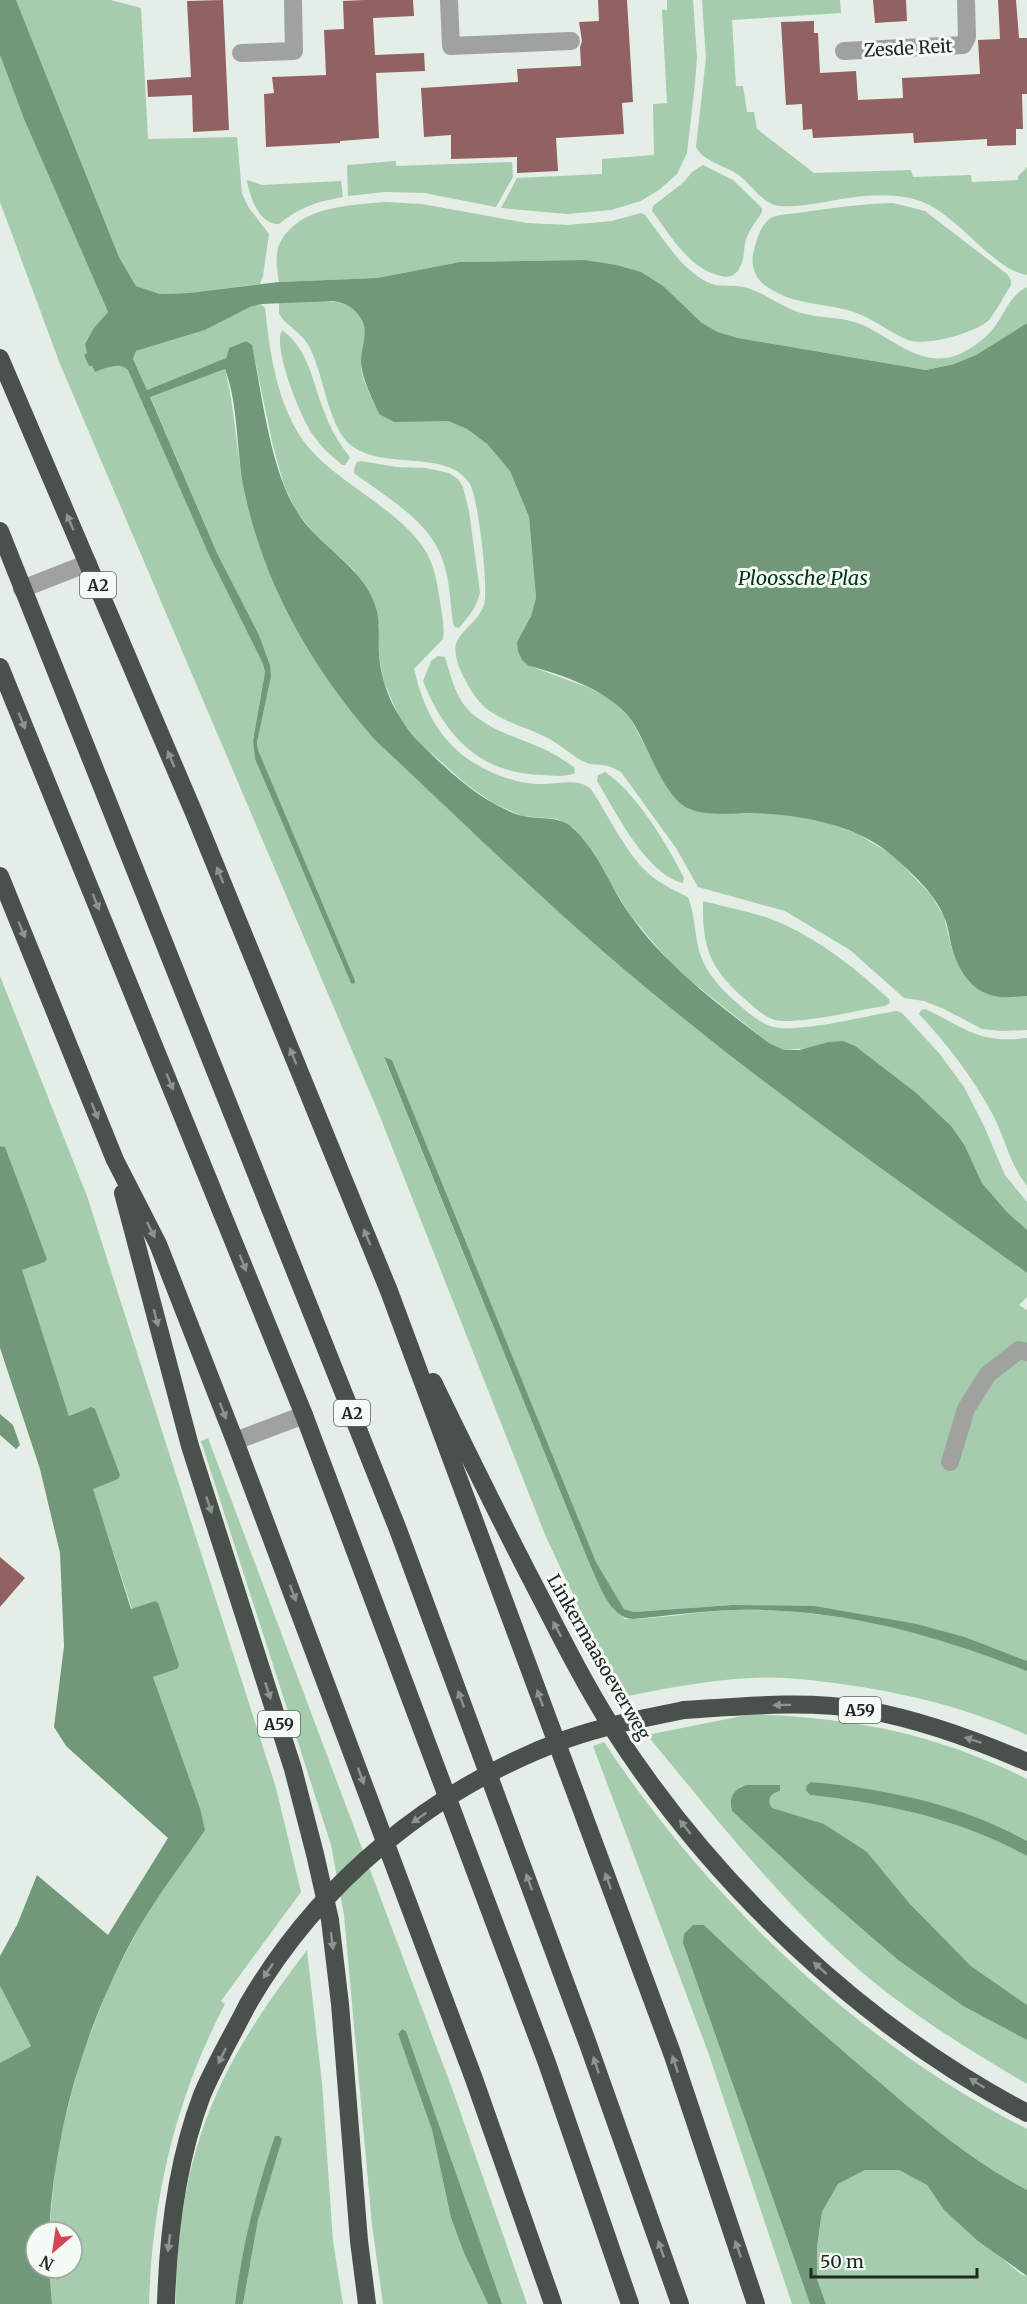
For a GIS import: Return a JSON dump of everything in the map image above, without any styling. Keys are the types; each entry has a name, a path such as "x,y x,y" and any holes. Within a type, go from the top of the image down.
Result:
{"highway":[{"name":"A2","path":"0,357 194,813 389,1291 668,2042 756,2304"},
{"name":"A2","path":"0,531 397,1527 588,2044 680,2304"},
{"name":"A2","path":"0,667 304,1415 547,2063 630,2304"},
{"path":"0,876 115,1160 158,1244 235,1441 474,2079 553,2304"},
{"name":"A59","path":"115,1160 190,1446 293,1769 318,1865 330,1920 340,2004 359,2241 367,2304"},
{"name":"Linkermaasoeverweg","path":"389,1291 514,1548 579,1672 638,1766 692,1836 730,1881 828,1976 891,2026 1027,2113"},
{"name":"A59","path":"166,2304 167,2263 174,2205 186,2148 202,2095 248,2004 286,1944 320,1903 359,1864 400,1831 454,1793 508,1763 566,1739 684,1710 806,1705 866,1710 921,1723 989,1746 1027,1762"}],"street":[{"path":"241,53 294,51 293,0"},
{"path":"449,0 451,46 571,41"},
{"name":"Zesde Reit","path":"844,51 963,45 967,37 966,0"},
{"path":"22,589 88,563"},
{"path":"950,1462 966,1409 988,1374 1019,1350 1027,1352"},
{"path":"235,1441 304,1415"}],"shaded area":[{"path":"16,0 111,0 141,8 148,139 237,137 242,194 249,208 269,234 260,284 189,293 160,294 136,286 119,257"},
{"path":"667,0 693,0 697,58 687,153 677,174 659,190 641,201 611,210 567,214 501,208 517,178 602,174 602,159 654,155 653,104 667,103 662,10 667,10"},
{"path":"702,0 840,0 841,13 732,20 736,86 743,86 747,112 754,112 757,129 814,173 911,170 913,177 971,175 972,182 1018,180 1018,176 1027,167 1027,275 999,261 941,212 925,203 909,198 879,195 798,206 778,206 762,198 734,172 702,155 696,147 706,58"},
{"path":"0,55 24,119 108,312 91,337 88,350 89,366 92,366 95,372 117,366 128,369 210,556 263,664 265,672 253,741 255,759 351,983 258,750 257,742 270,665 259,635 217,553 150,396 225,369 244,490 264,559 292,622 310,652 329,682 373,738 780,1093 1027,1273 1027,1297 1019,1305 1027,1310 1027,1661 965,1637 917,1624 810,1613 884,1625 920,1634 1027,1671 1027,1735 959,1709 913,1697 808,1680 735,1679 628,1696 603,1658 546,1537 377,1109 60,364 0,202","holes":["384,1058 392,1060 596,1562 624,1609 634,1612 732,1605 810,1613 734,1610 625,1619 614,1610 590,1565"]},
{"path":"396,161 396,166 512,162 513,177 496,207 424,193 385,192 348,196 347,165"},
{"path":"703,165 733,180 762,208 762,212 747,236 742,264 734,274 729,276 710,272 690,259 652,211 653,206"},
{"path":"247,180 262,185 341,181 343,197 309,206 279,224 272,223 266,220 256,208"},
{"path":"386,202 422,204 527,223 568,225 612,221 641,213 645,215 680,261 707,282 750,289 801,313 855,322 905,349 927,357 951,357 974,346 993,329 1016,295 1027,287 1027,323 976,355 954,364 926,370 738,338 718,332 702,323 687,309 584,260 460,262 377,278 279,282 277,250 290,229 314,214 328,210 343,206"},
{"path":"893,203 925,211 1007,274 1011,285 989,320 973,330 950,338 916,342 901,337 859,314 841,308 799,301 779,294 764,285 755,274 753,254 761,229 771,218 834,208"},
{"path":"320,301 350,306 363,319 365,334 361,361 362,372 379,414 448,421 467,429 487,444 510,471 529,517 536,598 531,616 517,642 530,666 587,687 612,700 630,718 669,791 690,810 766,813 813,818 858,834 894,856 931,895 944,917 951,946 969,982 995,996 1027,996 1027,1030 982,1029 924,1001 904,998 850,950 785,911 698,887 676,848 621,772 607,766 587,763 548,738 504,719 481,704 459,667 455,648 460,636 482,610 485,596 479,524 470,484 460,473 447,466 366,453 352,446 344,438 331,413 313,354 301,335 279,314 279,302"},
{"path":"261,304 265,308 276,378 295,428 319,458 408,529 431,562 437,582 444,630 443,639 414,669 425,704 442,734 465,757 498,775 533,784 579,783 591,789 640,865 657,880 688,897 699,952 708,971 726,993 761,1021 770,1026 795,1028 897,1011 902,1013 939,1053 964,1087 1005,1175 1027,1202 1027,1230 1007,1212 982,1183 965,1146 952,1127 812,1048 784,1050 769,1043 676,969 630,915 587,844 574,828 557,819 522,816 493,803 466,784 421,744 400,719 384,682 379,656 379,625 354,570 316,535 296,511 284,485 273,446 252,346 246,341 229,348 226,358 147,390 133,359 136,351 205,330 250,307"},
{"path":"282,330 299,347 304,357 329,423 350,458 345,465 342,465 327,451 308,427 284,366 280,339"},
{"path":"357,462 396,467 426,468 449,473 458,479 463,487 469,511 480,592 475,607 459,628 453,624 445,569 432,539 413,517 354,473"},
{"path":"438,656 445,657 458,694 473,714 493,728 553,754 574,767 575,773 559,776 521,773 501,768 468,748 442,719 423,681 431,661"},
{"path":"605,772 628,792 650,820 684,878 683,883 657,868 633,840 597,781 598,775"},
{"path":"703,901 764,917 798,931 852,967 889,999 890,1003 885,1006 813,1019 786,1021 768,1017 735,990 717,969 711,958 704,933"},
{"path":"0,976 87,1196 276,1788 301,1892 221,2001 225,2004 193,2075 180,2112 161,2187 151,2265 149,2304 52,2304 50,2280 84,2280 84,2220 50,2220 57,2150 80,2061 108,1988 200,1808 153,1677 177,1669 155,1601 132,1609 92,1488 118,1479 91,1407 69,1416 21,1270 45,1262 47,1259 3,1146 0,1146"},
{"path":"925,1009 973,1033 996,1039 1027,1038 1027,1186 1016,1169 993,1115 977,1088 950,1050 919,1014"},
{"path":"208,1438 453,2091 527,2304 502,2304 406,2031 402,2029 398,2034 432,2130 451,2218 464,2253 488,2304 383,2304 372,2225 344,1915 331,1845 201,1441"},
{"path":"752,1714 825,1719 893,1731 960,1750 1027,1779 1027,1841 976,1817 895,1794 811,1782 807,1786 810,1795 894,1808 949,1823 1002,1843 1027,1856 1027,2005 971,1966 910,1904 867,1852 772,1808 770,1798 780,1785 741,1786 732,1797 731,1803 732,1811 809,1883 898,1960 963,2006 1027,2040 1027,2084 912,2011 847,1959 768,1879 647,1735"},
{"path":"604,1742 645,1800 690,1856 791,1962 847,2011 905,2055 965,2095 1027,2129 1027,2190 989,2168 952,2142 815,2027 704,1925 683,1943 810,2304 792,2304 708,2052 593,1746"},
{"path":"307,1950 322,2083 333,2241 343,2304 243,2304 258,2220 281,2137 241,2263 235,2304 176,2304 178,2252 184,2201 204,2126 222,2082 243,2042"},
{"path":"0,1986 31,2046 0,2063"},
{"path":"865,2170 899,2170 927,2185 944,2210 1022,2275 1027,2276 1027,2304 826,2304 817,2279 817,2247 822,2212 838,2184"}],"water":[{"name":"Ploossche Plas","path":"0,0 16,0 119,257 136,286 160,294 189,293 279,282 377,278 460,262 584,260 641,272 663,286 702,323 718,332 738,338 926,370 954,364 976,355 1027,323 1027,996 1007,997 986,993 971,983 957,961 945,920 935,900 916,878 880,846 846,829 808,819 751,813 713,814 692,810 672,795 656,769 636,727 620,708 609,699 583,685 529,666 522,660 517,642 531,616 536,598 529,517 510,471 487,444 467,429 448,421 394,422 379,414 362,370 364,327 362,320 352,308 332,301 261,304 250,307 205,330 136,351 133,359 147,390 226,358 229,348 246,341 252,345 273,452 287,493 305,523 349,566 368,591 378,617 379,655 388,693 413,736 456,777 493,803 519,815 557,820 570,825 598,860 630,915 660,952 695,984 769,1043 784,1050 799,1050 829,1042 843,1041 855,1046 915,1092 952,1127 965,1146 982,1183 1007,1212 1027,1230 1027,1273 796,1105 705,1036 623,969 550,904 373,738 329,682 310,652 292,622 264,559 244,490 233,398 225,369 150,397 217,553 259,635 270,665 271,676 257,742 258,750 355,981 354,984 351,983 255,759 253,741 265,672 263,664 210,557 128,370 117,366 95,372 84,355 87,353 85,344 94,328 108,312 24,119 0,55"},
{"path":"384,1057 392,1060 596,1562 624,1609 634,1612 732,1605 814,1606 917,1624 965,1637 1027,1661 1027,1671 956,1645 847,1618 772,1610 696,1612 633,1619 618,1613 606,1599 590,1565"},
{"path":"0,1146 5,1147 47,1259 45,1262 22,1270 69,1416 91,1407 95,1409 120,1475 118,1479 93,1489 131,1609 155,1601 158,1603 179,1665 177,1669 153,1677 200,1808 205,1830 141,1924 122,1960 90,2034 77,2073 58,2151 50,2220 24,2220 24,2280 50,2280 52,2304 0,2304 0,2063 31,2046 0,1986 0,1956 17,1925 37,1875 108,1935 168,1838 66,1746 54,1727 64,1646 60,1553 40,1469 0,1348"},
{"path":"0,1414 13,1425 20,1445 16,1449 0,1435"},
{"path":"811,1782 894,1794 976,1817 1027,1841 1027,1856 975,1832 921,1815 894,1808 810,1795 806,1790 807,1785"},
{"path":"747,1785 780,1785 780,1791 774,1793 770,1799 772,1808 824,1824 867,1852 910,1904 971,1966 1027,2005 1027,2040 963,2006 898,1960 809,1883 732,1811 733,1794"},
{"path":"693,1925 704,1925 815,2027 935,2128 989,2168 1027,2190 1027,2276 978,2241 944,2210 927,2185 899,2170 865,2170 838,2184 822,2212 817,2247 817,2279 826,2304 810,2304 683,1943 684,1934"},
{"path":"402,2029 406,2031 502,2304 488,2304 464,2253 451,2218 432,2130 398,2034"},
{"path":"275,2136 282,2139 258,2220 243,2304 235,2304 250,2219"}],"building":[{"path":"223,0 229,130 193,132 192,95 148,97 147,80 191,77 187,1"},
{"path":"413,0 414,16 373,18 375,55 424,53 425,71 376,73 379,138 340,141 340,143 266,147 264,94 274,93 272,77 326,75 324,30 344,29 343,1"},
{"path":"598,0 627,0 633,102 622,103 624,134 556,138 558,171 517,173 517,157 451,159 451,135 424,137 421,88 518,82 517,69 581,66 582,41 579,22 599,21"},
{"path":"873,0 906,0 907,21 875,23"},
{"path":"998,0 1016,0 1019,38 1027,38 1027,94 1022,94 1023,129 1016,129 1016,145 987,146 987,139 914,143 913,133 813,138 812,129 803,130 802,104 786,105 781,22 814,21 814,33 818,33 820,73 856,71 858,100 903,98 902,78 980,74 978,40 1000,39"},
{"path":"0,1557 25,1578 0,1607"}]}
